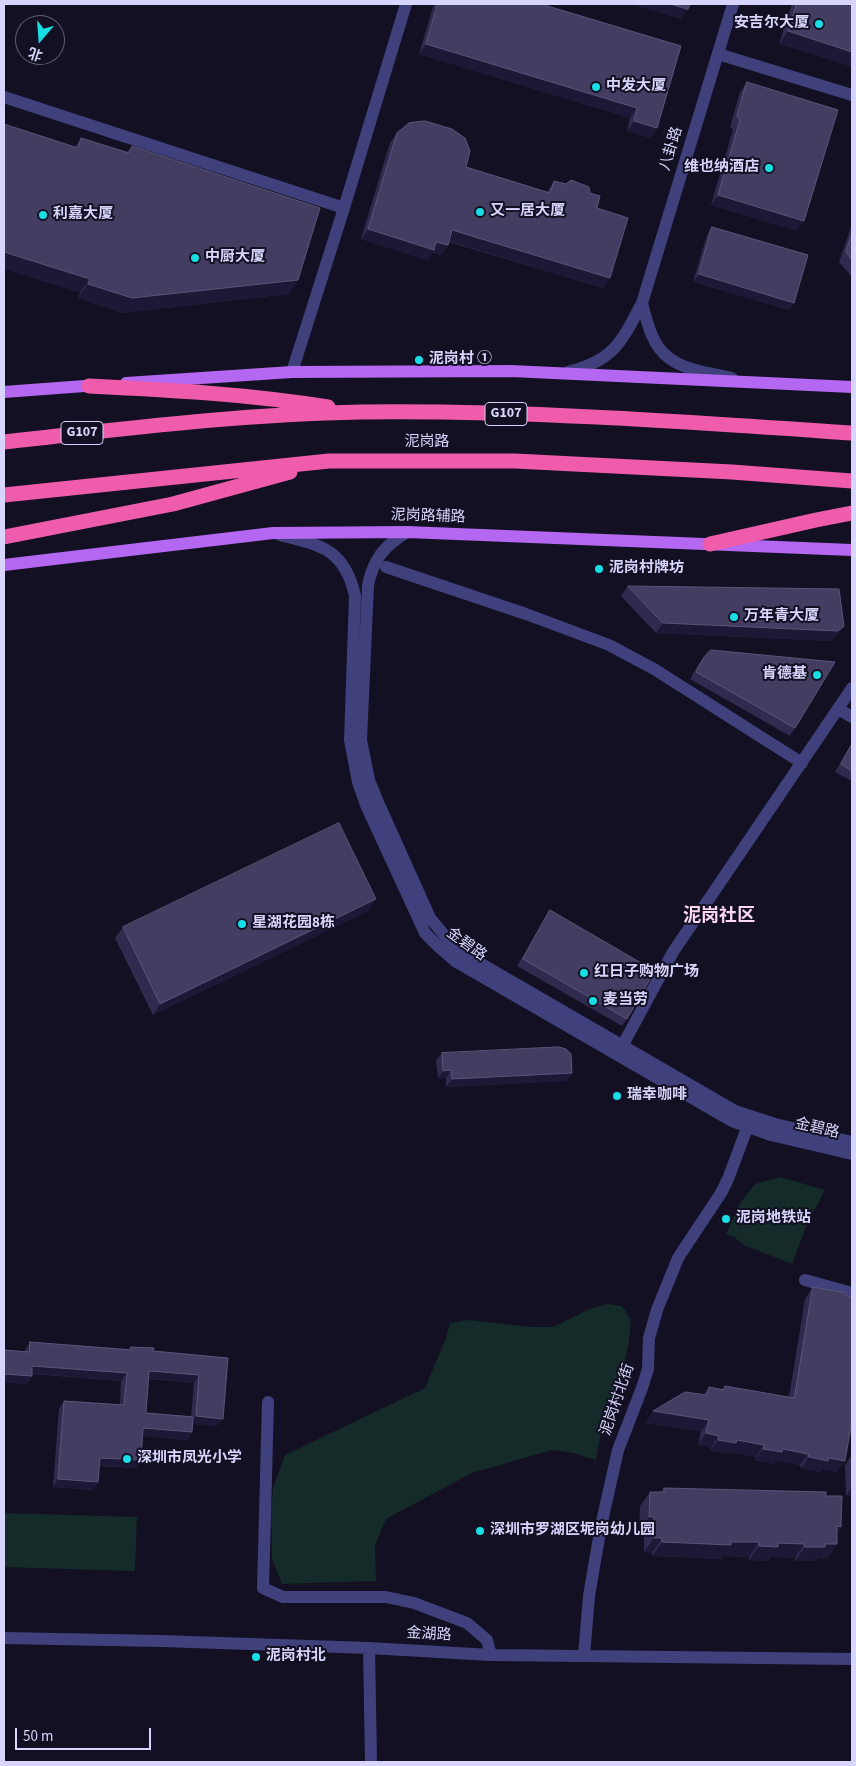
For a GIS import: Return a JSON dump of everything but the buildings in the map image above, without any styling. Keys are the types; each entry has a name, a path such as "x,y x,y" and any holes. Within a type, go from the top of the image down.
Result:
{"highway":[{"path":"89,386 189,391 280,399 362,412"},
{"name":"泥岗路","path":"4,442 161,424 245,417 362,412 503,414 852,433"},
{"path":"4,537 173,504 329,461"},
{"name":"泥岗路","path":"4,495 329,461 515,461 732,472 852,481"},
{"path":"710,544 852,513"}],"main road":[{"path":"4,392 182,378 292,372 483,371 563,373 852,387"},
{"name":"泥岗路辅路","path":"4,565 273,534 407,532 852,550"}],"street":[{"path":"292,372 406,4"},
{"name":"八卦路","path":"563,373 597,363 613,352 624,337 642,303 733,4"},
{"path":"718,54 852,95"},
{"path":"4,97 344,208"},
{"path":"642,303 655,342 668,358 688,368 746,382"},
{"name":"金碧路","path":"407,532 391,542 381,552 370,573 361,740 369,780 430,918 451,943 464,954 732,1121 775,1124 852,1142"},
{"name":"金碧路","path":"273,534 318,546 343,563 351,580 355,596 350,740 358,782 366,805 426,932 455,961 620,1051"},
{"path":"386,567 526,614 609,645 654,669 802,763"},
{"path":"620,1051 673,952 852,688"},
{"path":"838,709 852,718"},
{"name":"金碧路","path":"750,1122 771,1135 852,1154"},
{"name":"泥岗村北街","path":"584,1655 590,1587 599,1535 618,1450 648,1369 649,1338 657,1310 678,1258 721,1193 728,1179 750,1122"},
{"path":"805,1280 852,1292"},
{"path":"268,1402 263,1588 283,1597 386,1597 414,1603 468,1623 487,1640 491,1654"},
{"name":"金湖路","path":"4,1638 369,1648 491,1654 852,1659"},
{"path":"369,1648 371,1762"}],"green space":[{"path":"780,1177 825,1190 808,1222 792,1264 744,1245 734,1237 726,1234 740,1203 755,1184"},
{"path":"607,1304 622,1306 631,1320 621,1381 600,1437 596,1460 573,1453 552,1450 472,1473 386,1519 375,1545 376,1581 282,1584 272,1559 271,1513 273,1488 285,1455 425,1388 446,1338 450,1323 469,1320 531,1327 553,1327 590,1309"},
{"path":"4,1513 137,1517 135,1571 4,1567"}],"place":[{"name":"安吉尔大厦","path":"819,24"},
{"name":"中发大厦","path":"596,87"},
{"name":"维也纳酒店","path":"769,168"},
{"name":"又一居大厦","path":"480,212"},
{"name":"利嘉大厦","path":"43,215"},
{"name":"中厨大厦","path":"195,258"},
{"name":"泥岗村 ①","path":"419,360"},
{"name":"泥岗村牌坊","path":"599,569"},
{"name":"万年青大厦","path":"734,617"},
{"name":"肯德基","path":"817,675"},
{"name":"星湖花园8栋","path":"242,924"},
{"name":"红日子购物广场","path":"584,973"},
{"name":"麦当劳","path":"593,1001"},
{"name":"瑞幸咖啡","path":"617,1096"},
{"name":"泥岗地铁站","path":"726,1219"},
{"name":"深圳市凤光小学","path":"127,1459"},
{"name":"深圳市罗湖区坭岗幼儿园","path":"480,1531"},
{"name":"泥岗村北","path":"256,1657"}],"district":[{"name":"泥岗社区","path":"719,917"}]}
